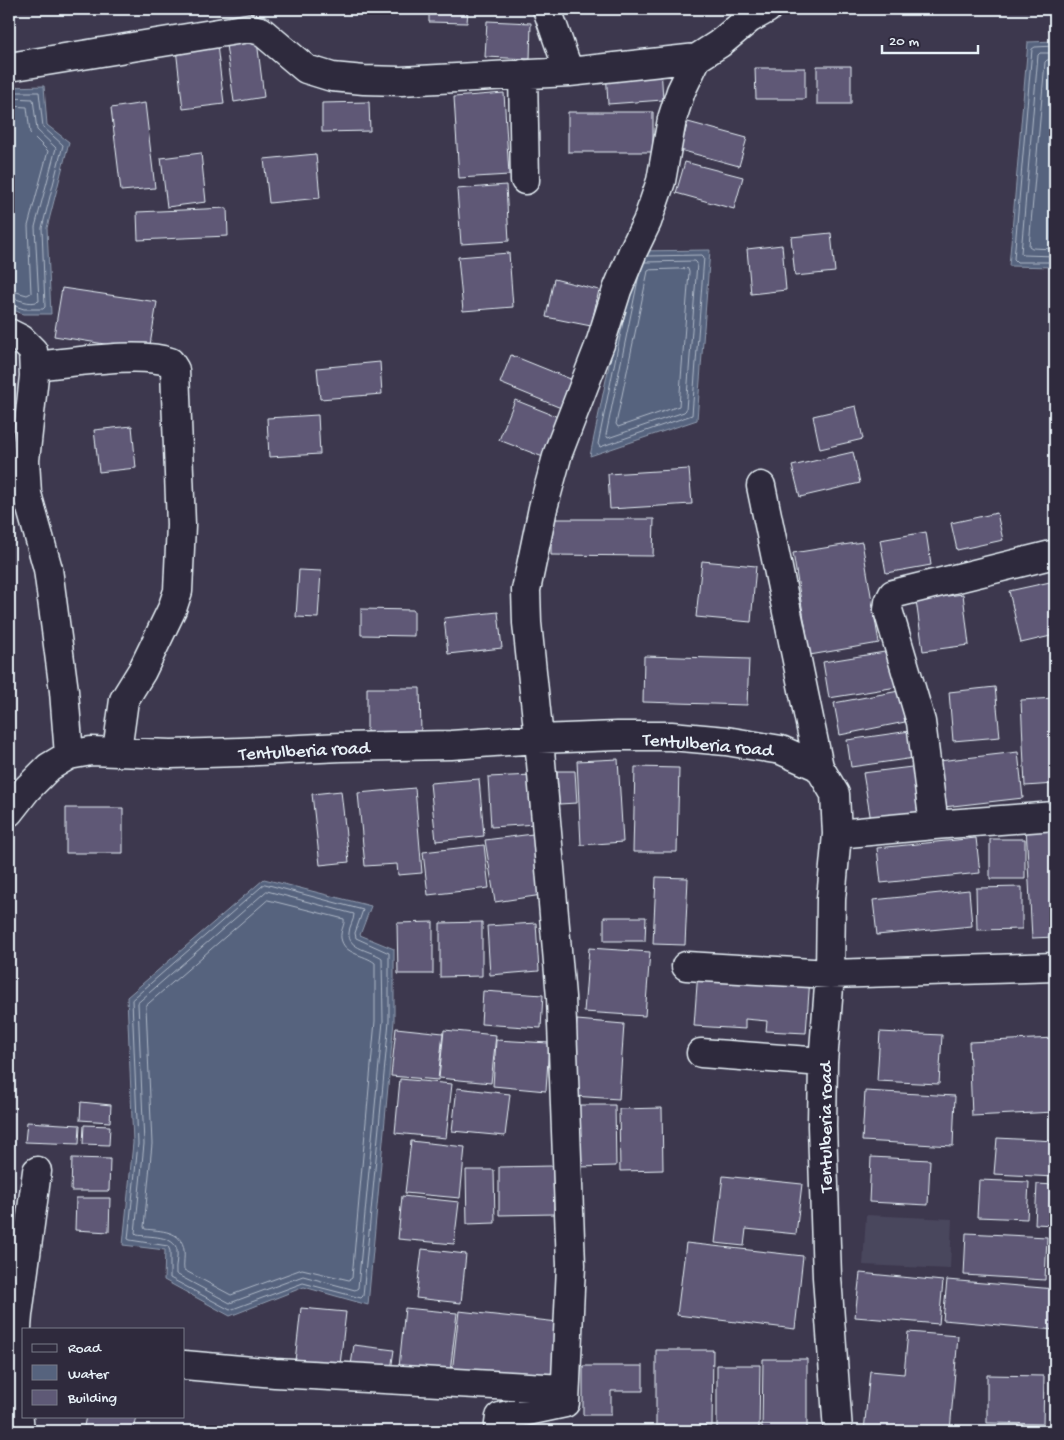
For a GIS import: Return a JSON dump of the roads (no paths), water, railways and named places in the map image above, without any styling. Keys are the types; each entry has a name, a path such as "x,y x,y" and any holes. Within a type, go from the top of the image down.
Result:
{"street":[{"path":"547,9 569,72"},
{"path":"9,67 249,28 261,31 306,69 332,77 401,81 569,72 697,58 719,44 749,19 767,9"},
{"path":"498,1431 500,1417 564,1403 571,1265 561,997 527,623 526,590 543,508 558,453 600,344 617,290 648,222 661,181 672,118 681,91 697,58"},
{"path":"523,74 525,180"},
{"path":"9,333 21,339 33,351 34,376 25,460 27,494 48,570 64,691 69,755"},
{"path":"34,366 120,358 161,359 170,362 175,370 181,526 178,590 172,609 142,671 124,700 116,751"},
{"path":"761,486 818,767"},
{"path":"934,825 920,722 888,610 889,602 893,594 903,591 1055,554"},
{"name":"Tentulberia road","path":"9,812 27,789 49,766 69,755 91,751 171,754 340,746 451,745 539,739 671,736 726,741 782,750 818,767 835,794 837,834 831,899 830,974 823,1062 822,1126 828,1277 838,1431"},
{"path":"837,834 1055,816"},
{"path":"686,966 830,974 1055,967"},
{"path":"701,1053 823,1062"},
{"path":"20,1431 14,1367 20,1350 18,1315 37,1171"},
{"path":"185,1365 275,1373 564,1389"}],"water":[{"path":"1055,41 1055,267 1009,266 1028,42"},
{"path":"44,86 47,125 69,142 47,228 51,314 23,314 9,308 9,87"},
{"path":"710,250 697,420 590,456 633,251"},
{"path":"264,879 371,906 360,935 394,949 394,1021 368,1305 304,1287 230,1316 164,1280 165,1250 123,1245 133,1143 127,997"}]}
